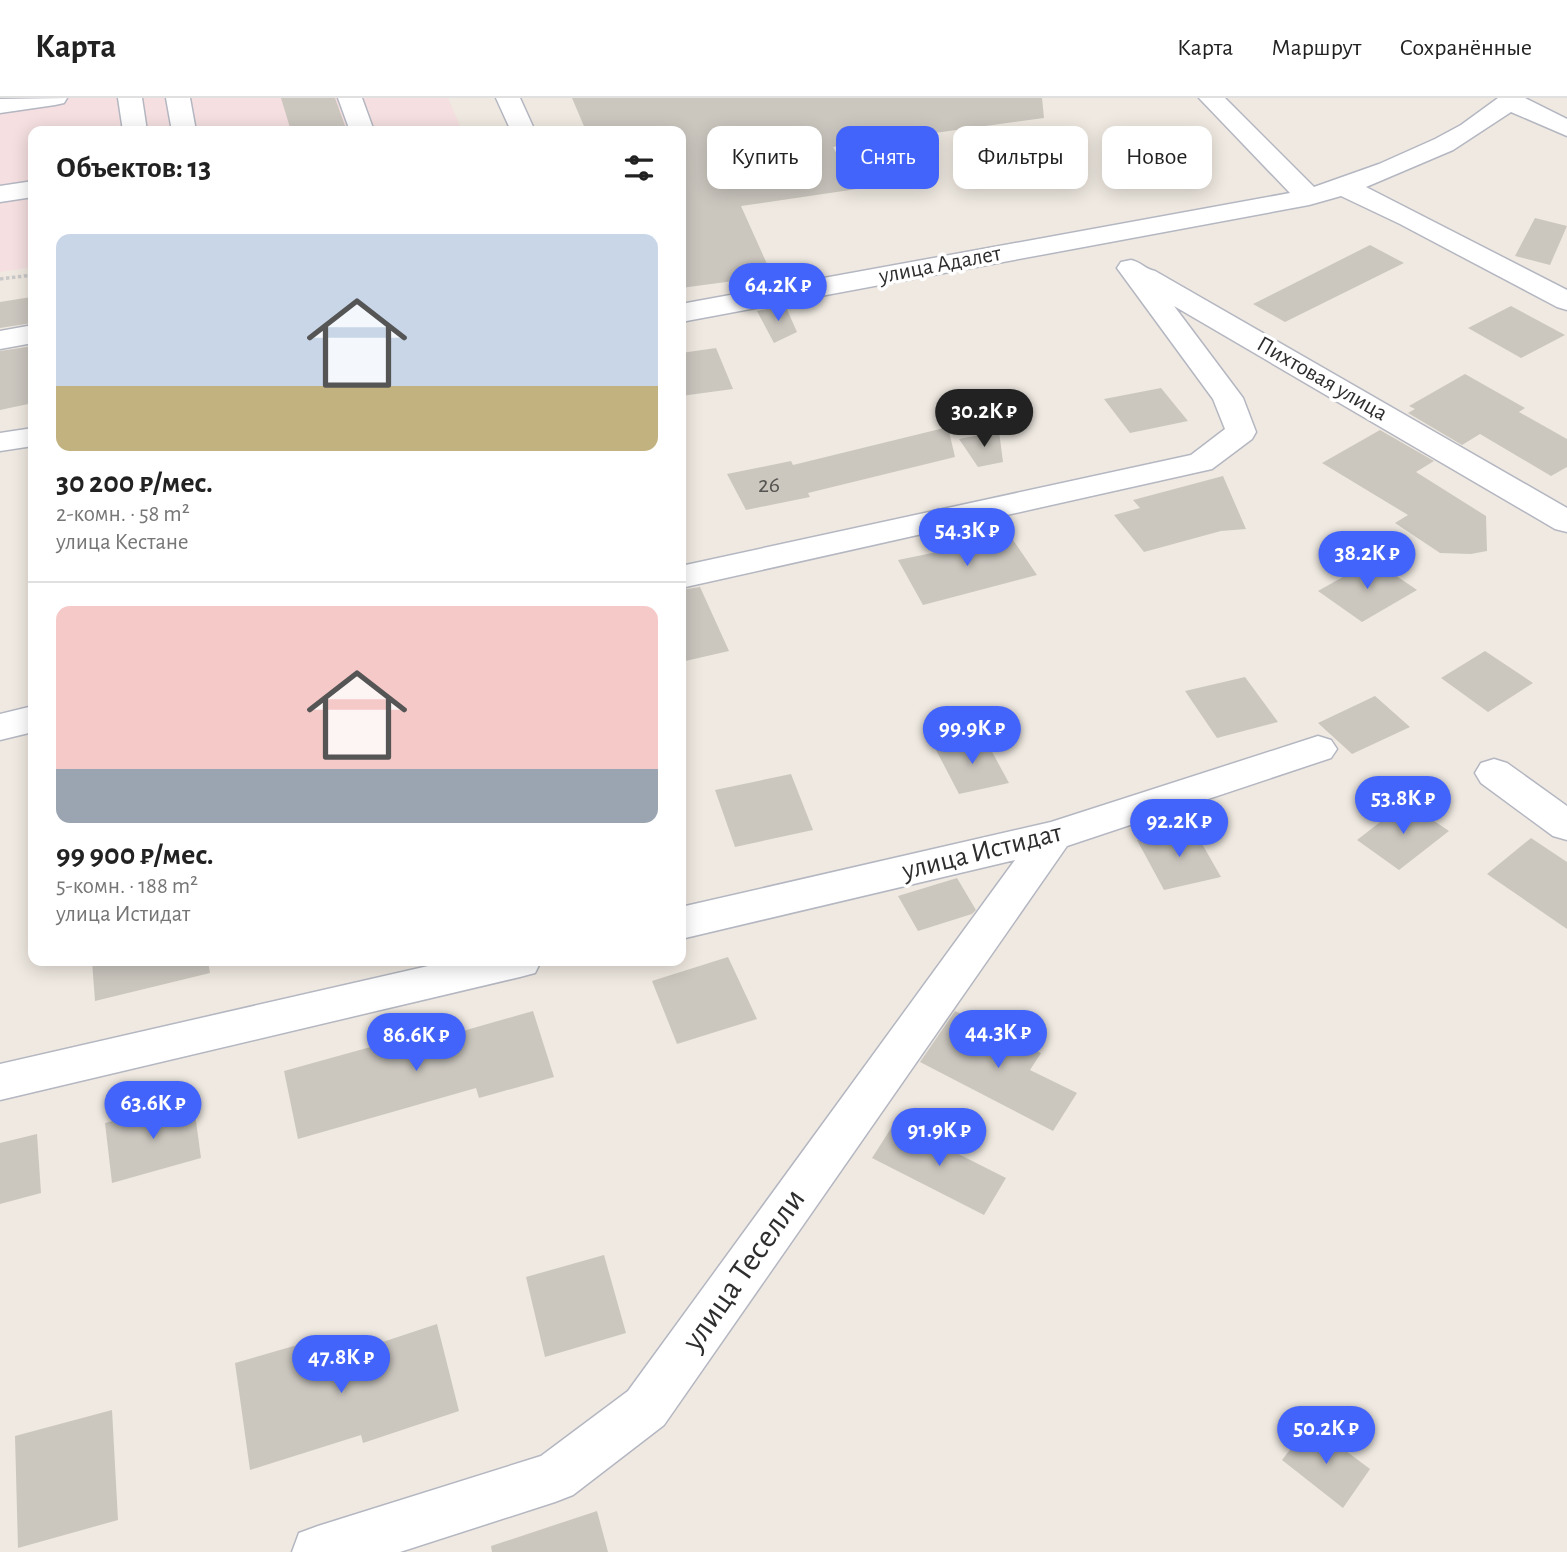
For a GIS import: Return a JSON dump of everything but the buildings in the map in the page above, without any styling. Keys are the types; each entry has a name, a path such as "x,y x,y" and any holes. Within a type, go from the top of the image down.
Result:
{"street":[{"path":"0,106 55,98"},
{"path":"131,98 134,126"},
{"path":"177,98 183,126"},
{"path":"350,98 360,126"},
{"path":"508,98 521,126"},
{"path":"1211,98 1309,197"},
{"path":"1511,100 1567,128"},
{"name":"улица Адалет","path":"686,312 1309,197 1344,187 1406,162 1462,134 1511,100"},
{"path":"1344,187 1567,300"},
{"path":"0,194 28,190"},
{"name":"Пихтовая улица","path":"1076,239 1132,268 1567,522"},
{"path":"686,576 1201,462 1241,432 1228,398 1132,268"},
{"path":"0,340 28,335"},
{"path":"0,442 28,438"},
{"path":"0,726 28,720"},
{"name":"улица Истидат","path":"686,922 1053,836 1318,749"},
{"path":"1494,773 1567,826"},
{"name":"улица Теселли","path":"317,1552 555,1477 646,1408 1053,836"},
{"path":"0,1082 499,966"}],"path":[{"path":"0,279 28,276"}],"shaded area":[{"path":"0,98 448,98 460,126 28,126 28,268 0,272"}]}
